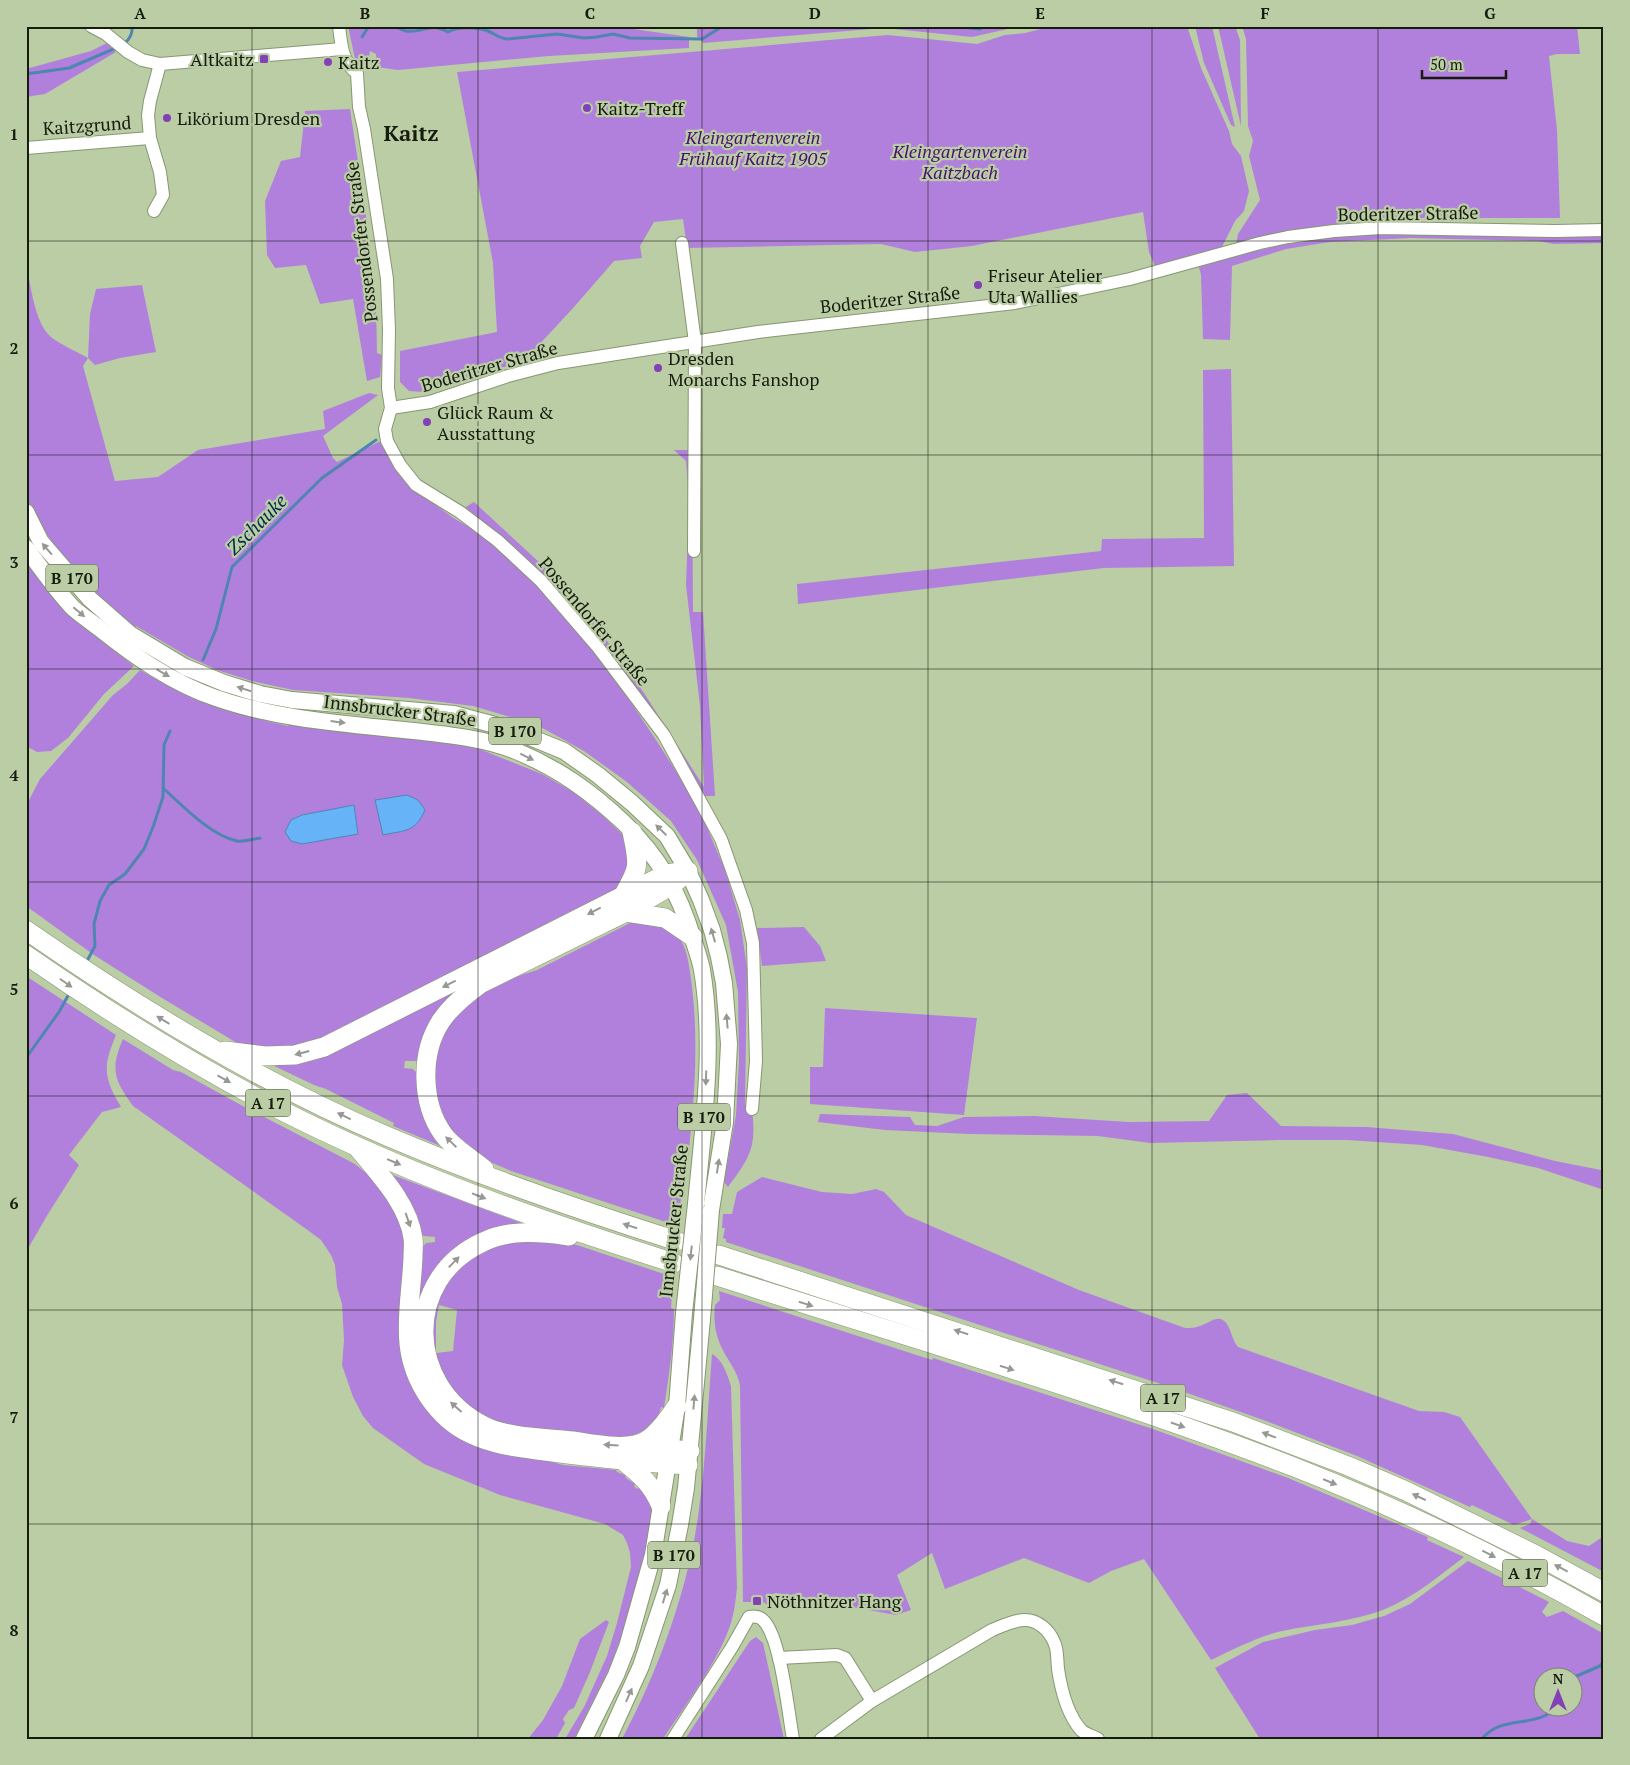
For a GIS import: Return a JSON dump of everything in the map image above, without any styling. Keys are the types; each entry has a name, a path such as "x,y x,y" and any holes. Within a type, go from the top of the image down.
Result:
{"highway":[{"path":"213,1049 264,1056 295,1055 324,1047 625,904 636,874 638,858 632,832"},
{"path":"503,1184 444,1135 430,1105 426,1086 427,1058 432,1039 440,1023 448,1011 480,984 688,870"},
{"path":"625,904 665,918 692,937"},
{"name":"A 17","path":"26,930 92,976 192,1038 284,1087 388,1137 503,1184 677,1241"},
{"name":"A 17","path":"26,955 88,998 182,1056 268,1103 356,1145 487,1200 674,1263"},
{"path":"356,1145 383,1178 407,1216 413,1238 409,1344 415,1369 425,1393 444,1415 469,1434 489,1442 562,1455 628,1453 689,1458"},
{"path":"612,1242 533,1233 499,1236 465,1251 445,1271 437,1282 429,1300 425,1313 425,1351 430,1370 447,1398 468,1417 486,1427 505,1432 531,1437 602,1445 628,1453 656,1494 661,1506"},
{"name":"A 17","path":"719,1255 1233,1422 1348,1466 1464,1518 1604,1592"},
{"name":"A 17","path":"718,1276 937,1345 1225,1441 1351,1491 1445,1532 1528,1574 1604,1616"},
{"path":"628,1453 662,1427 677,1406"}],"main road":[{"name":"Innsbrucker Straße","path":"26,512 41,542 126,640 148,664 176,680 215,698 290,717 451,736 481,741 514,750 565,775 602,803 659,862 687,919 701,968 707,1030 702,1319 689,1458"},
{"name":"Innsbrucker Straße","path":"26,548 74,608 126,640 185,667 224,683 260,694 292,700 454,714 510,729 564,751 598,775 632,803 667,836 688,870 712,930 720,957 724,982 729,1044 725,1122 703,1207 684,1313 677,1406 661,1506"},
{"name":"B 170","path":"608,1739 641,1666 668,1585 680,1525 689,1458"},
{"name":"B 170","path":"584,1739 616,1675 627,1647 653,1555 661,1506"}],"street":[{"path":"91,26 117,41 128,52 142,60 160,64 342,49"},
{"name":"Possendorfer Straße","path":"338,26 348,68 357,73 358,107 364,129 387,279 389,330 388,388 391,408 385,429 387,441 400,465 416,485 460,512 498,541 541,580 596,646 664,734 721,839 746,910 754,943 756,1062 752,1109"},
{"path":"154,211 163,195 160,172 150,138 148,115 160,64"},
{"name":"Kaitzgrund","path":"26,148 150,138"},
{"name":"Boderitzer Straße","path":"391,408 430,402 508,376 558,363 811,326 1015,303 1130,279 1288,237 1334,231 1381,228 1604,230"},
{"path":"682,243 695,342 694,551"},
{"path":"673,1739 749,1617 756,1616 762,1619 770,1632 779,1658 793,1739"},
{"path":"821,1739 872,1701 992,1630 1011,1622 1026,1620 1040,1624 1055,1643 1064,1697 1072,1715 1082,1731 1098,1739"},
{"path":"779,1658 837,1656 845,1658 872,1701"}],"green space":[{"path":"348,26 613,26 689,37 689,48 549,56 398,70 377,67 376,54 370,51 369,58 355,59"},
{"path":"697,26 1021,26 972,37 884,28 703,43 697,36"},
{"path":"1052,26 1187,26 1201,68 1229,131 1232,144 1241,156 1249,191 1244,211 1235,221 1221,249 1155,266 1149,252 1143,212 972,246 915,252 881,244 687,248 683,219 654,222 640,246 642,258 614,261 524,361 423,392 409,391 400,382 400,351 497,332 493,263 457,72 888,35 977,44 1005,35 1025,33"},
{"path":"1195,26 1212,26 1235,127 1231,125 1204,63"},
{"path":"1218,26 1235,26 1240,40 1241,126"},
{"path":"1242,26 1577,26 1580,54 1549,56 1557,130 1560,218 1421,218 1360,221 1270,235 1236,245 1238,234 1260,200 1249,156 1253,141 1248,126 1246,39"},
{"path":"107,43 116,52 45,94 26,97 26,69 91,51"},
{"path":"350,109 372,261 377,353 382,355 380,377 367,381 353,299 320,304 306,265 275,268 267,255 265,201 281,161 300,157 305,111"},
{"path":"1403,233 1604,235 1604,243 1554,244 1538,241 1411,238 1330,242 1286,249 1232,266 1230,340 1203,339 1201,275 1199,267 1246,253 1294,243 1345,236"},
{"path":"26,260 34,301 40,322 45,331 55,340 88,358 83,366 115,481 158,477 198,450 325,429 323,411 369,393 378,395 323,436 333,458 337,462 381,441 414,489 452,517 487,538 529,574 589,645 620,686 697,804 725,870 740,920 747,968 745,1105 752,1109 753,1134 748,1157 728,1187 724,1182 736,1115 739,1061 738,992 726,925 697,860 671,821 627,782 584,751 537,725 473,706 409,698 293,690 252,681 217,670 187,656 136,626 134,628 87,584 61,554 26,500"},
{"path":"142,285 156,352 120,358 95,365 88,358 90,314 96,289"},
{"path":"1231,369 1234,566 1104,568 798,604 797,584 1101,551 1102,539 1204,538 1203,370"},
{"path":"674,450 692,450 693,612 703,612 715,796 703,796 550,583 500,535 461,510 474,502 552,574 595,624 644,693 704,787 700,706 686,585 689,499 686,461"},
{"path":"26,561 79,623 134,666 104,694 68,738 51,751 37,752 26,746"},
{"path":"140,670 194,697 230,711 268,721 288,726 289,723 454,739 542,774 573,792 625,837 632,858 628,877 614,896 305,1047 259,1050 237,1043 94,955 26,906 26,816 28,802 40,779 113,695"},
{"path":"640,920 670,929 678,936 686,951 691,979 695,1034 694,1089 683,1199 681,1198 678,1226 511,1171 481,1158 451,1132 435,1100 433,1058 446,1026 472,998 496,983 537,970 632,922"},
{"path":"804,927 820,946 826,961 762,966 757,928"},
{"path":"26,976 116,1035 107,1063 107,1071 111,1087 121,1107 102,1112 69,1155 79,1165 26,1252"},
{"path":"464,984 451,994 453,998 421,1057 417,1061 405,1061 404,1068 413,1069 419,1075 443,1147 393,1126 394,1123 268,1063 266,1060"},
{"path":"825,1008 977,1018 964,1115 810,1104 810,1067 823,1067"},
{"path":"123,1039 173,1070 181,1072 355,1164 371,1177 393,1205 405,1237 404,1354 534,1457 563,1465 616,1470 635,1484 634,1486 637,1489 639,1487 651,1502 652,1517 654,1518 623,1642 619,1642 611,1665 574,1739 565,1739 584,1707 607,1656 631,1567 630,1553 623,1535 605,1524 500,1495 424,1464 373,1428 363,1416 353,1397 342,1365 344,1340 342,1304 337,1287 335,1265 331,1255 321,1240 133,1106 122,1089 116,1074 116,1058"},
{"path":"1247,1093 1281,1126 1366,1127 1453,1134 1555,1161 1604,1171 1604,1190 1538,1168 1422,1145 1347,1140 1150,1143 1098,1136 969,1134 885,1130 818,1122 820,1114 910,1117 915,1125 937,1126 964,1117 1034,1116 1129,1122 1209,1121 1227,1095"},
{"path":"390,1174 527,1225 528,1227 494,1232 470,1242 443,1265 429,1287 421,1311 419,1336 423,1362 433,1385 449,1406 470,1423 481,1429 505,1436 646,1451 646,1454 541,1445 501,1439 484,1434 469,1426 443,1403 433,1389 420,1358 416,1330 420,1250 426,1243 435,1242 435,1237 420,1234 406,1199"},
{"path":"762,1177 822,1192 852,1194 876,1189 884,1192 906,1215 1079,1290 1185,1328 1200,1326 1215,1319 1221,1319 1227,1324 1238,1347 1419,1411 1444,1412 1460,1417 1532,1519 1514,1525 1357,1456 1266,1421 1176,1389 726,1242 726,1239 723,1238 725,1228 722,1228 723,1214 732,1214 737,1192"},
{"path":"546,1239 577,1245 673,1277 671,1308 674,1309 673,1334 664,1408 661,1407 655,1421 650,1426 631,1436 616,1437 615,1439 489,1423 443,1385 428,1334 442,1284 484,1246","holes":["439,1305 457,1310 453,1351 436,1353 436,1322"]},
{"path":"719,1291 1153,1429 1288,1478 1428,1537 1427,1540 1464,1557 1415,1593 1383,1610 1346,1620 1282,1631 1246,1644 1211,1660 1144,1559 1111,1571 1089,1583 1024,1558 945,1589 932,1553 897,1575 911,1610 896,1615 776,1593 769,1595 769,1606 763,1602 743,1602 740,1386 736,1373 719,1343 716,1331 714,1318 715,1305 720,1300"},
{"path":"712,1354 722,1364 731,1386 737,1588 733,1615 729,1630 713,1662 663,1739 622,1739 660,1656 671,1627 688,1568 701,1490"},
{"path":"1532,1519 1567,1541 1589,1546 1604,1536 1604,1572 1520,1528 1530,1524"},
{"path":"1468,1561 1549,1602 1542,1612 1547,1617 1563,1611 1604,1634 1604,1739 1260,1739 1215,1668 1263,1642 1315,1630 1352,1625 1384,1616 1410,1604"},
{"path":"606,1620 609,1622 590,1672 574,1708 569,1710 563,1719 565,1723 556,1739 528,1739 543,1720 562,1686 580,1639"},
{"path":"756,1637 763,1643 784,1739 685,1739 750,1641"}],"water":[{"path":"407,795 418,800 425,810 421,817 413,827 383,835 375,800"},
{"path":"354,805 358,834 302,844 291,841 285,832 291,820 302,815"}],"waterway":[{"path":"124,44 131,36 132,26"},
{"path":"362,37 369,26"},
{"path":"394,26 404,31 436,28 448,32 462,28 473,28 488,31 507,39 557,34 584,38 613,34 630,38 702,39 723,26"},
{"path":"950,26 980,29 984,26"},
{"path":"26,74 69,68 116,48"},
{"name":"Zschauke","path":"203,660 216,629 232,567 322,478 376,440"},
{"name":"Zschauke","path":"86,963 95,946 94,924 100,901 109,885 125,874 144,849 153,827 163,797 164,745 170,731"},
{"path":"163,788 197,819 217,833 237,841 260,838"},
{"name":"Zschauke","path":"26,1058 59,1012 70,992"},
{"path":"1582,1674 1600,1666 1604,1661"},
{"path":"1482,1739 1490,1731 1499,1727 1538,1718"}],"place":[{"name":"Altkaitz","path":"264,59"},
{"name":"Kaitz","path":"328,62"},
{"name":"Kaitz-Treff","path":"587,108"},
{"name":"Likörium Dresden","path":"167,118"},
{"name":"Friseur Atelier Uta Wallies","path":"978,285"},
{"name":"Dresden Monarchs Fanshop","path":"658,368"},
{"name":"Glück Raum & Ausstattung","path":"427,422"},
{"name":"Nöthnitzer Hang","path":"757,1601"}],"district":[{"name":"Kaitz","path":"411,132"}],"park label":[{"name":"Kleingartenverein Frühauf Kaitz 1905","path":"753,147"},
{"name":"Kleingartenverein Kaitzbach","path":"960,161"}]}
